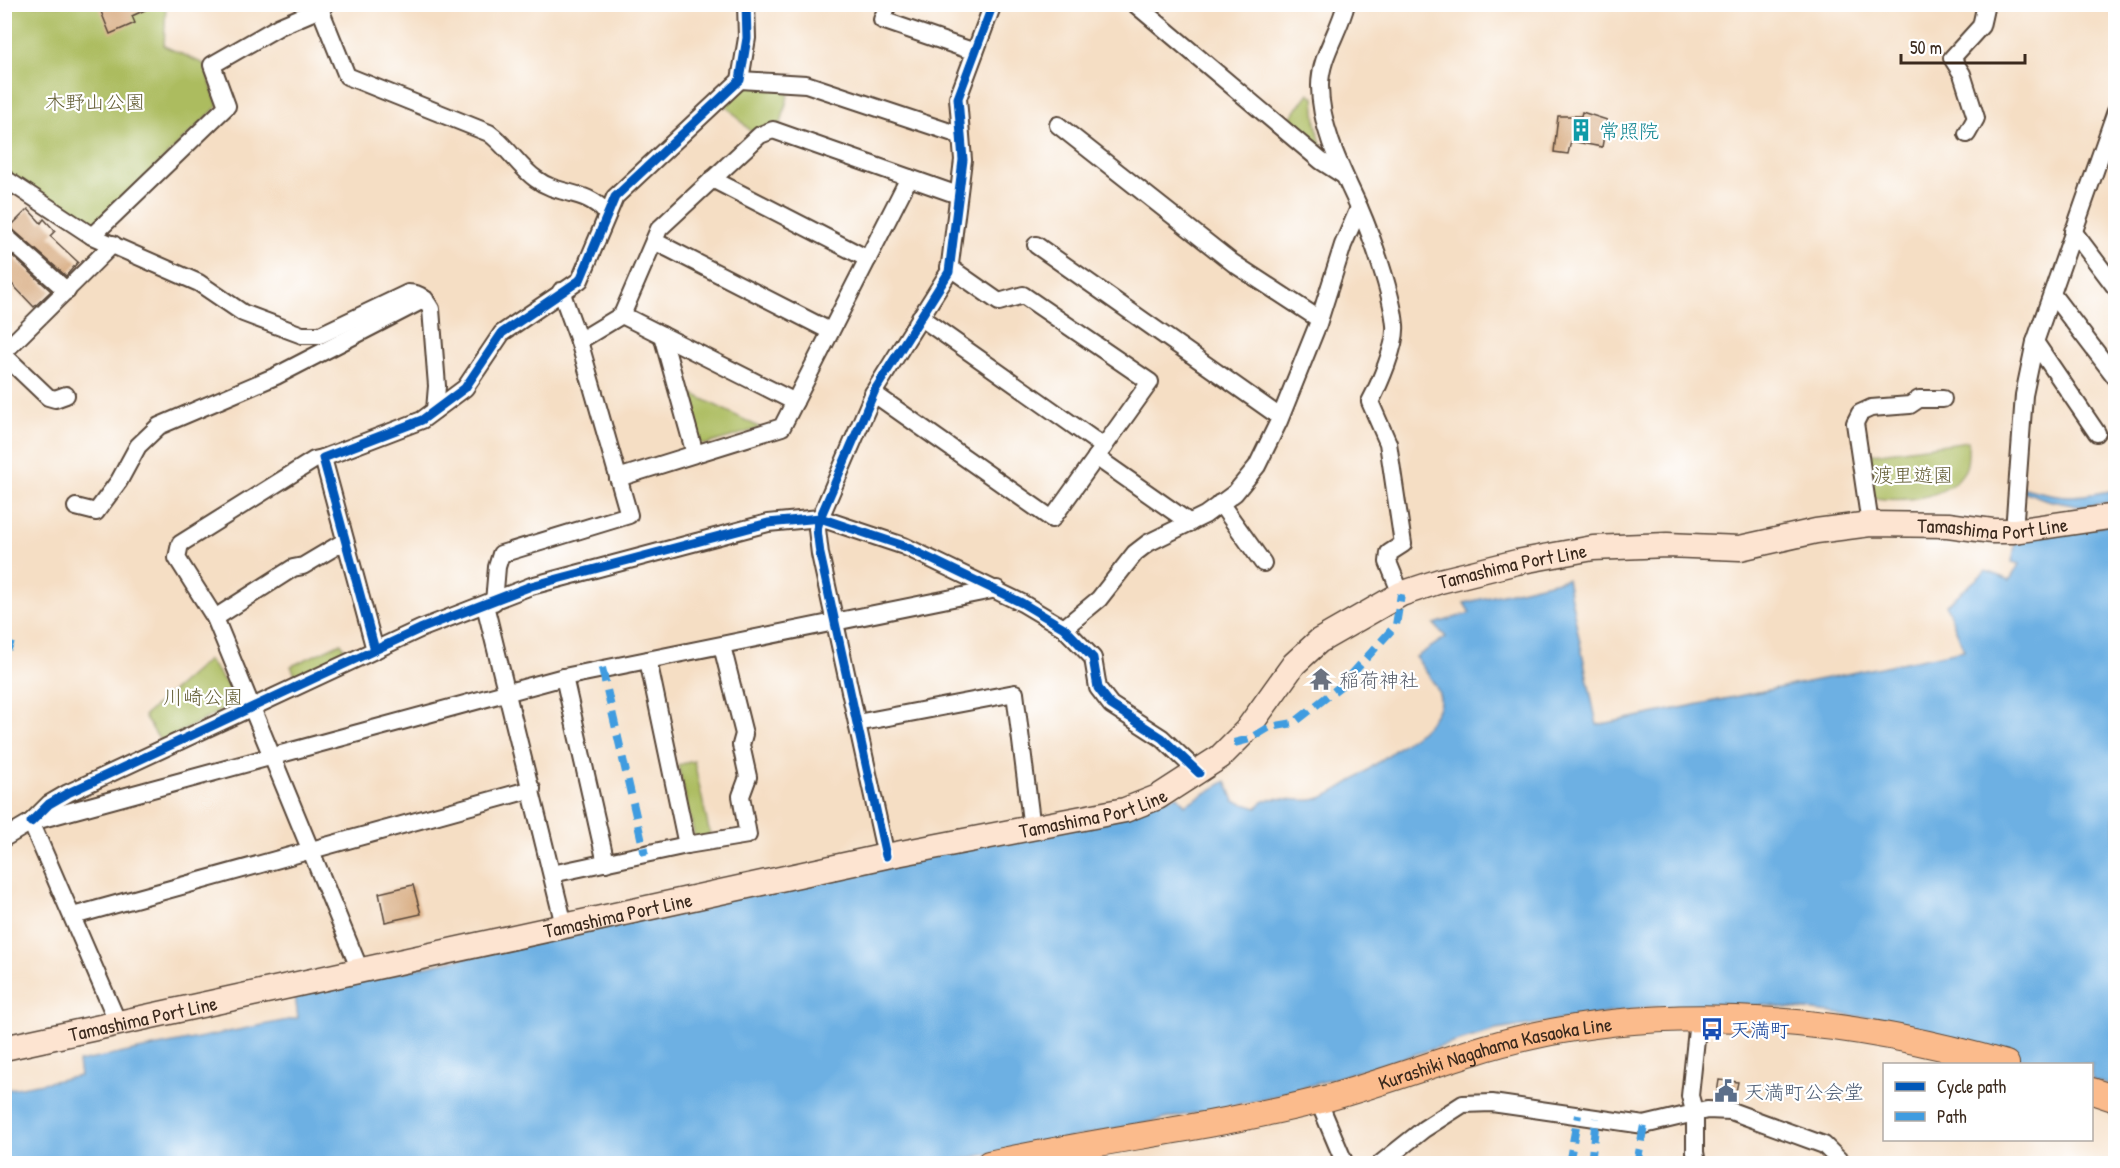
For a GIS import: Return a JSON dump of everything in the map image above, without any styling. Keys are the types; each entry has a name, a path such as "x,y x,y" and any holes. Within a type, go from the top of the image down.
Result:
{"main road":[{"name":"Tamashima Port Line","path":"4,1048 886,856 1125,810 1158,797 1220,758 1246,731 1294,664 1319,641 1401,594 1517,562 1593,548 1666,545 1740,548 1816,531 1870,524 1915,524 2014,531 2115,516"},
{"name":"Kurashiki Nagahama Kasaoka Line","path":"989,1164 1318,1100 1443,1059 1532,1036 1639,1020 1777,1019 1834,1026 1938,1046 1999,1063"},
{"path":"2093,1092 2115,1099"}],"street":[{"path":"360,970 215,618 177,558 180,544 314,460 422,420 465,388 502,333 580,280 606,213 615,197 740,80 747,39 746,4"},
{"path":"888,4 882,20 975,52"},
{"path":"886,856 820,554 817,529 873,393 949,267 963,160 959,135 958,98 993,4"},
{"path":"1135,4 1321,161 1343,175"},
{"path":"1346,4 1341,25 1322,65 1320,87 1327,129 1379,263 1395,326 1383,379 1370,402 1388,443 1395,481 1403,544 1389,553 1388,562 1401,594"},
{"path":"1967,134 1976,118 1962,74 1952,58 1981,26 1986,4"},
{"path":"92,236 227,106 212,65 280,26 323,7 347,76 489,133 507,146 536,180 597,201 606,213"},
{"path":"740,80 806,84 959,135"},
{"path":"2014,531 2024,395 2035,342 2115,111"},
{"path":"1058,125 1233,263 1319,319"},
{"path":"579,341 622,315 659,229 760,135 773,130 958,195"},
{"path":"4,178 92,236 199,283 243,313 302,335 320,335 408,293 417,293 425,299 431,309 437,386 435,410"},
{"path":"618,478 782,427 909,178"},
{"path":"712,179 868,259"},
{"path":"1064,628 1099,599 1135,553 1148,543 1190,523 1235,493 1257,466 1280,417 1319,319 1343,244 1359,208"},
{"path":"2073,231 2115,288"},
{"path":"4,235 67,291"},
{"path":"654,241 830,331"},
{"path":"66,395 56,399 48,398 4,353 113,244"},
{"path":"1035,245 1280,417"},
{"path":"873,393 1052,519 1150,382 1023,295 999,302 949,267"},
{"path":"561,291 579,341 629,516 501,554 490,603 508,691 564,925"},
{"path":"2052,294 2115,378"},
{"path":"76,507 96,512 119,481 138,446 159,426 276,376 425,299"},
{"path":"622,315 795,402"},
{"path":"920,317 1100,452 1190,523"},
{"path":"662,335 695,454"},
{"path":"2035,342 2097,433"},
{"path":"1870,524 1856,423 1860,413 1871,408 1910,405 1919,399 1943,399"},
{"path":"323,458 375,650"},
{"path":"1220,503 1263,563"},
{"path":"4,838 31,822 49,804 68,793 250,706 420,629 531,586 768,523 820,518 904,546 997,589 1064,628 1093,658 1098,688 1111,705 1162,738 1199,772"},
{"path":"215,618 293,568 303,566 345,541"},
{"path":"31,822 564,677 997,589"},
{"path":"552,874 687,845 748,836 741,796 748,777 741,746 744,734 722,646"},
{"path":"648,660 687,845"},
{"path":"564,677 606,863"},
{"path":"857,723 1015,693 1032,829"},
{"path":"73,916 312,852 532,789"},
{"path":"31,822 118,1023"},
{"path":"1697,1164 1695,1114 1690,1096 1698,1020"},
{"path":"1318,1100 1345,1164"},
{"path":"1380,1164 1424,1129 1463,1104 1491,1103 1644,1125 1719,1109 1758,1119 1824,1145 1843,1164"}],"green space":[{"name":"木野山公園","path":"4,5 166,5 164,46 204,64 218,106 92,228 5,172"},
{"path":"743,83 790,88 781,124 774,124 751,132 724,103"},
{"path":"1309,93 1314,97 1316,123 1323,153 1287,122"},
{"path":"681,388 761,428 704,445 697,441"},
{"name":"渡里遊園","path":"1968,441 1968,460 1965,470 1948,488 1911,499 1874,498 1866,455"},
{"path":"341,643 349,657 298,681 291,666"},
{"name":"川崎公園","path":"208,660 240,701 161,742 144,716"},
{"path":"694,761 710,835 695,839 678,765"}],"water":[{"path":"2021,487 2068,496 2115,490 2115,501 2082,507 2047,500 2020,490"},
{"path":"2115,524 2115,1087 2093,1080 2093,1063 2035,1063 1880,1019 1764,1005 1649,1007 1496,1030 1265,1099 943,1163 5,1164 5,1090 80,1076 78,1062 298,1018 295,996 1178,796 1185,805 1226,781 1234,801 1257,808 1268,799 1310,800 1328,795 1355,779 1421,731 1438,711 1440,702 1436,686 1416,657 1446,637 1434,624 1470,613 1464,603 1567,579 1597,725 1964,650 1946,605 1986,571 2010,580 2019,564 2012,562 2016,540"}],"building":[{"path":"98,4 158,4 132,16 135,23 110,34"},
{"name":"常照院","path":"1582,112 1607,120 1602,147 1571,141 1568,154 1554,152 1558,116 1581,116"},
{"path":"28,209 41,223 44,219 55,231 50,236 78,262 66,276 10,227"},
{"path":"8,252 51,291 34,307 12,284 4,291 4,255"},
{"path":"413,885 421,914 385,922 379,893"},
{"name":"天満町公会堂","path":"1719,1080 1738,1082 1734,1101 1716,1100"}],"marked path":[{"path":"1234,743 1250,739 1270,727 1294,723 1343,684 1396,625 1401,594"},
{"path":"4,643 13,647"},
{"path":"602,668 645,855"},
{"path":"1569,1164 1578,1115"},
{"path":"1591,1164 1596,1118"},
{"path":"1637,1164 1644,1125"}],"cycle path":[{"path":"375,650 323,458 422,420 465,388 502,333 580,280 615,197 740,80 747,38 746,4"},
{"path":"886,856 820,554 817,529 875,390 949,272 963,160 958,98 993,4"},
{"path":"31,822 49,804 68,793 420,629 531,586 768,523 820,518 904,546 1022,603 1064,628 1093,658 1098,688 1111,705 1162,738 1199,773"}],"place":[{"name":"常照院","path":"1581,130"},
{"name":"稲荷神社","path":"1321,679"},
{"name":"天満町","path":"1712,1029"},
{"name":"天満町公会堂","path":"1726,1091"}]}
